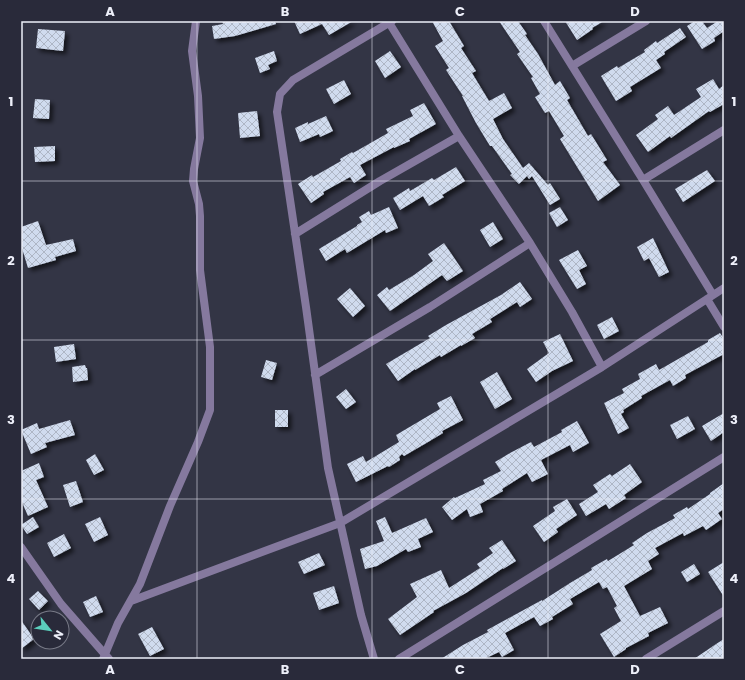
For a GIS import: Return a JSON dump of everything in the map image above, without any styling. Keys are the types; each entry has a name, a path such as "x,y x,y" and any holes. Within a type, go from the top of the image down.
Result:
{"street":[{"path":"106,657 118,623 140,584 170,506 198,442 210,410 210,347 200,270 199,204 193,181 200,138 198,96 192,51 196,21"},
{"path":"544,21 643,180 710,297 724,327"},
{"path":"572,66 646,21"},
{"path":"374,659 361,615 328,468 277,112 280,94 293,80 390,22 459,136 530,243 572,312 602,367"},
{"path":"643,180 724,130"},
{"path":"295,234 380,181 459,136"},
{"path":"315,375 430,308 530,243"},
{"path":"131,600 340,523 602,367 724,288"},
{"path":"399,659 724,457"},
{"path":"21,546 62,604 106,657"},
{"path":"646,659 724,611"}],"building":[{"path":"222,21 275,21 276,24 235,36 214,39 212,26 223,24"},
{"path":"294,21 353,21 329,35 322,24 300,34"},
{"path":"432,21 449,21 464,46 461,48 476,71 472,73 489,101 504,93 512,108 493,119 503,139 523,168 529,163 548,185 550,183 560,199 550,205 532,176 529,179 527,176 519,184 510,175 512,174 492,146 490,146 476,123 463,96 446,70 449,68 435,46 443,41"},
{"path":"499,21 518,21 527,34 525,35 538,54 555,85 560,81 570,98 567,100 588,136 591,134 607,160 603,162 620,185 598,201 560,139 564,136 549,111 545,113 535,97 540,94 531,78 533,77 517,54 520,52"},
{"path":"565,21 604,21 577,40"},
{"path":"695,21 702,21 707,28 718,21 724,21 724,31 714,38 715,41 702,49 687,26"},
{"path":"680,28 686,37 664,52 665,54 656,60 661,68 630,87 632,91 616,101 601,76 645,52 644,50 656,41 657,43"},
{"path":"38,29 65,31 63,51 36,48"},
{"path":"274,51 277,61 268,65 270,69 260,73 255,58"},
{"path":"390,51 401,67 385,78 375,61"},
{"path":"713,79 719,89 724,85 724,104 710,112 709,111 671,138 670,136 648,152 636,135 658,119 655,115 668,106 674,115 701,97 696,89"},
{"path":"344,80 351,94 334,104 326,89"},
{"path":"35,99 50,100 49,119 33,118"},
{"path":"424,103 436,124 409,139 410,141 394,147 360,165 366,175 354,183 350,177 323,192 324,194 311,203 298,184 312,175 313,177 341,161 340,159 388,133 386,129 413,116 410,110"},
{"path":"257,111 260,136 240,138 238,113"},
{"path":"326,116 333,131 320,137 319,134 300,142 295,128"},
{"path":"55,146 55,161 35,162 34,147"},
{"path":"456,167 465,181 442,195 444,197 429,206 423,196 400,210 393,198 409,188 410,191 432,178 434,180"},
{"path":"707,170 715,181 683,202 675,189"},
{"path":"389,207 398,228 386,233 385,230 347,253 345,249 326,261 319,249 357,226 362,222 359,217 369,211 371,215"},
{"path":"560,207 568,220 557,227 549,213"},
{"path":"38,221 46,245 73,239 76,251 55,257 56,260 28,268 21,245 21,227"},
{"path":"493,222 503,239 490,247 480,230"},
{"path":"653,238 669,272 659,277 649,258 644,261 637,247"},
{"path":"444,243 463,271 447,281 442,275 390,311 377,295 387,287 389,290 414,275 433,261 428,254"},
{"path":"578,250 587,266 579,270 586,284 577,289 559,260"},
{"path":"520,282 532,299 520,307 517,302 490,319 492,322 472,334 475,338 441,357 440,355 415,369 398,381 386,364 430,338 428,336 501,295"},
{"path":"350,288 365,306 353,317 337,299"},
{"path":"612,317 619,331 604,339 597,325"},
{"path":"720,333 724,339 724,354 685,375 686,378 673,386 670,380 641,396 642,398 623,410 624,412 621,414 629,428 618,434 604,403 624,393 622,389 640,379 638,374 656,364 659,370 708,342 708,340"},
{"path":"560,334 573,361 552,371 536,382 527,369 549,353 543,342"},
{"path":"74,344 76,359 56,362 54,347"},
{"path":"266,360 277,363 272,380 261,377"},
{"path":"85,365 87,368 88,380 73,382 72,367"},
{"path":"497,372 512,399 495,409 480,382"},
{"path":"346,389 356,402 346,409 336,397"},
{"path":"451,396 463,420 442,431 443,433 404,456 402,454 399,457 400,460 389,467 388,466 356,482 347,464 363,456 366,462 399,442 396,435 440,409 437,403"},
{"path":"275,410 288,410 288,427 275,427"},
{"path":"724,413 724,432 711,441 702,426"},
{"path":"688,416 695,429 677,439 670,425"},
{"path":"70,420 75,435 45,443 47,447 31,454 21,430 37,423 39,429"},
{"path":"577,421 589,443 573,452 570,445 541,460 548,474 532,482 527,473 502,489 503,491 480,504 483,512 470,517 467,509 452,520 442,507 454,497 455,498 485,484 483,480 501,471 495,462 531,442 534,447 562,432 561,430"},
{"path":"95,454 104,470 94,475 86,460"},
{"path":"39,463 44,477 36,480 48,507 28,516 21,500 21,471"},
{"path":"630,464 642,482 624,495 626,498 609,509 606,504 586,516 579,504 598,492 593,485 610,474 612,476"},
{"path":"76,481 83,502 70,507 63,485"},
{"path":"724,483 724,509 718,513 722,519 706,530 703,526 684,536 683,533 655,548 659,554 648,561 652,569 624,586 640,616 660,607 668,623 648,633 649,636 626,648 614,657 600,634 621,621 614,608 617,606 607,587 603,589 599,582 570,599 573,604 552,617 553,619 540,626 534,617 505,633 514,650 502,657 499,652 484,659 441,659 488,632 487,630 542,601 592,570 591,568 607,559 608,561 634,545 632,543 675,518 673,515 687,507 688,509"},
{"path":"567,499 577,515 556,529 558,532 544,542 533,526 555,511 553,507"},
{"path":"33,517 39,527 27,534 21,525"},
{"path":"100,517 108,535 94,542 85,524"},
{"path":"385,517 392,533 426,518 433,532 418,539 421,547 408,552 406,549 377,566 365,569 360,549 384,541 376,521"},
{"path":"64,534 71,548 54,557 47,543"},
{"path":"502,540 516,561 466,593 433,611 434,612 400,635 388,619 417,597 410,584 441,570 449,588 480,568 477,564 493,553 489,548"},
{"path":"319,553 325,565 304,574 298,562"},
{"path":"724,562 724,597 708,572"},
{"path":"694,564 700,574 687,582 681,572"},
{"path":"334,586 339,603 319,610 313,593"},
{"path":"38,591 48,601 39,610 29,599"},
{"path":"96,596 103,612 90,617 83,602"},
{"path":"21,620 30,633 30,642 21,649"},
{"path":"152,627 164,649 150,656 138,634"},
{"path":"724,639 724,659 694,659 716,644"}]}
